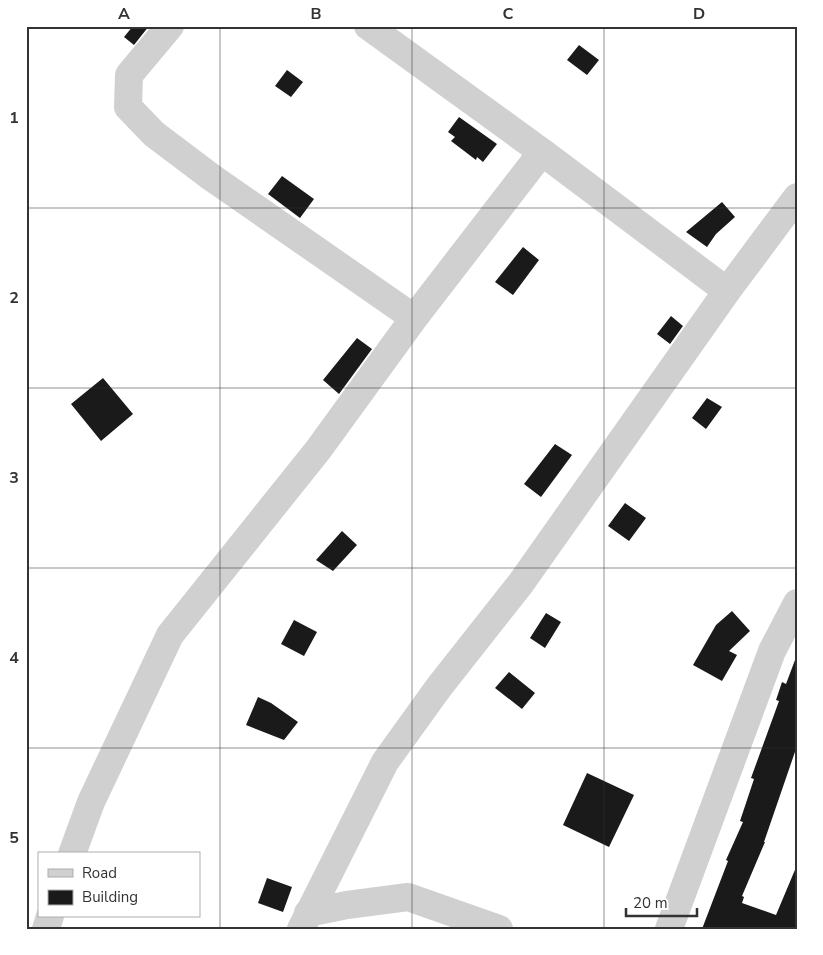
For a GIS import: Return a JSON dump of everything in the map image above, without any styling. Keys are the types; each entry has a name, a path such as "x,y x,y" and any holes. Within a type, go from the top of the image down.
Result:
{"street":[{"path":"170,26 129,75 128,107 154,134 211,177 414,318"},
{"path":"368,26 542,152 727,291"},
{"path":"73,852 91,802 170,635 318,450 414,318 542,152"},
{"path":"305,921 386,762 439,687 520,583 727,291 797,197"},
{"path":"669,929 772,651 797,603"},
{"path":"305,921 347,905 408,897 499,929"}],"building":[{"path":"133,26 149,26 134,45 124,37"},
{"path":"579,45 599,60 587,75 567,60"},
{"path":"287,70 303,82 291,97 275,86"},
{"path":"459,117 497,144 483,162 477,157 476,160 451,141 455,137 448,132"},
{"path":"282,176 314,199 300,218 268,194"},
{"path":"722,202 735,217 716,234 707,247 686,232"},
{"path":"523,247 539,260 513,295 495,282"},
{"path":"671,316 683,326 670,344 657,334"},
{"path":"357,338 372,349 339,394 323,380"},
{"path":"103,378 133,414 101,441 71,404"},
{"path":"707,398 722,407 706,429 692,418"},
{"path":"555,444 572,455 541,497 524,484"},
{"path":"625,503 646,518 629,541 608,526"},
{"path":"342,531 357,545 333,571 316,560"},
{"path":"732,611 750,631 729,651 737,655 722,681 693,665 716,625"},
{"path":"546,613 561,622 545,648 530,638"},
{"path":"294,620 317,632 304,656 281,644"},
{"path":"795,660 797,660 797,746 765,842 742,896 744,897 742,903 776,915 797,865 797,918 795,922 797,923 797,929 702,929 728,861 726,860 743,822 740,821 754,779 751,778 779,701 776,700 782,682 786,684"},
{"path":"509,672 535,693 522,709 495,688"},
{"path":"258,697 271,703 298,722 284,740 246,725"},
{"path":"587,773 634,795 609,847 563,825"},
{"path":"267,878 292,887 283,912 258,903"}]}
